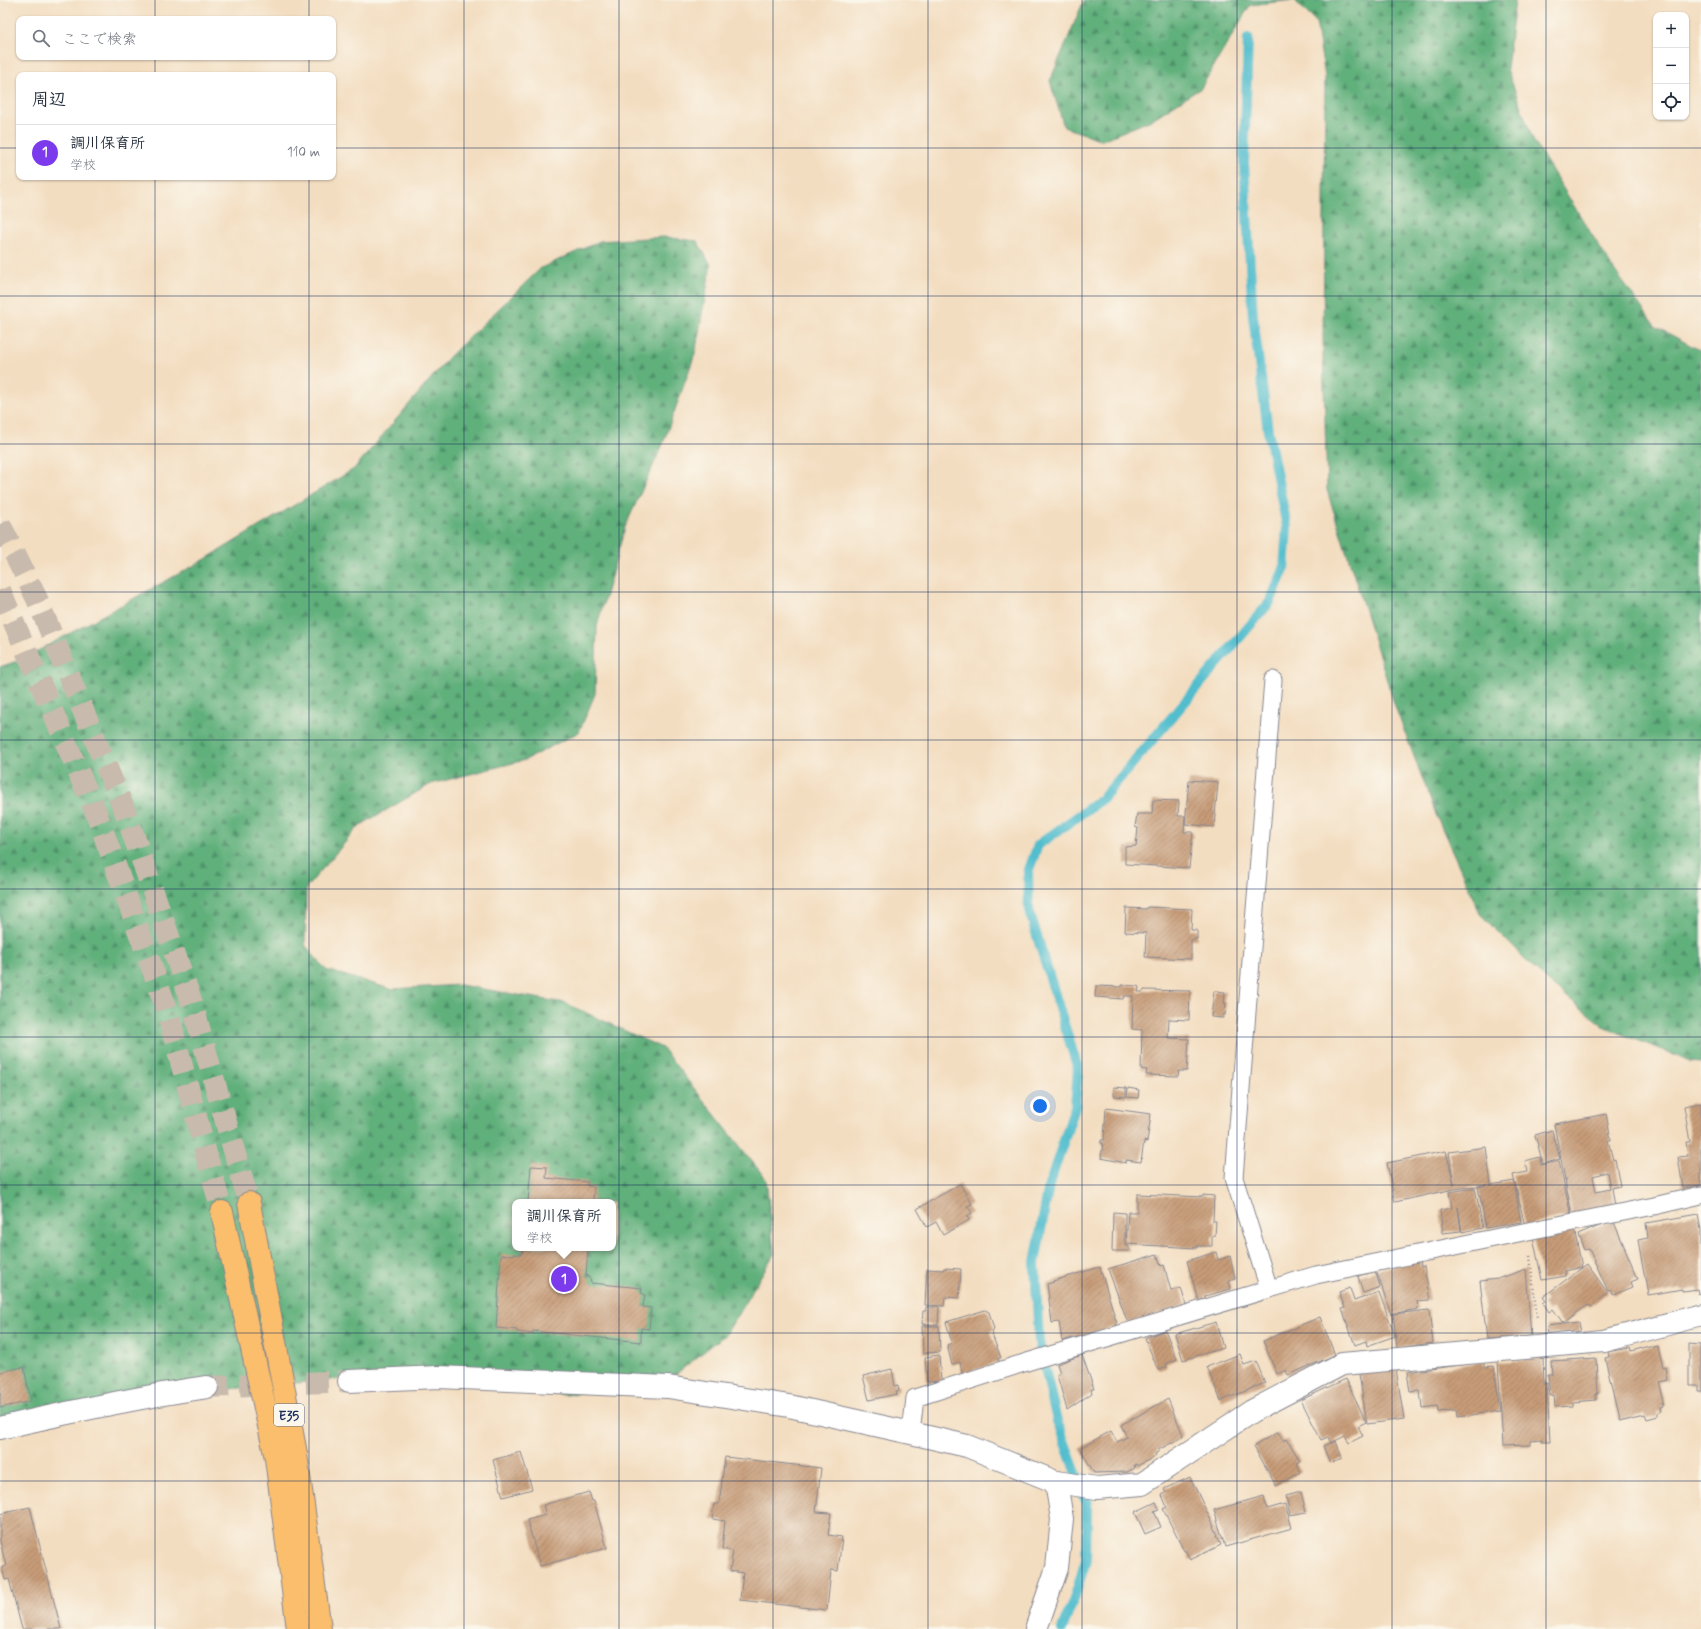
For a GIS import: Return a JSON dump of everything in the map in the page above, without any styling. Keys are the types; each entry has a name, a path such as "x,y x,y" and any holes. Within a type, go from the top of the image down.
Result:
{"highway":[{"name":"E35","path":"249,1203 296,1454 320,1629"},
{"name":"E35","path":"222,1212 276,1458 298,1629"}],"street":[{"path":"349,1381 438,1377 668,1387 789,1406 967,1446 1061,1483 1098,1488 1142,1484 1252,1411 1342,1364 1604,1341 1701,1315"},
{"path":"0,1428 152,1395 207,1387"},
{"path":"1036,1629 1057,1568 1062,1519 1061,1483"}],"lane":[{"path":"1269,1289 1234,1178 1273,680"},
{"path":"911,1433 915,1398 1269,1289 1316,1275 1654,1206 1701,1195"}],"path":[{"path":"1528,1231 1540,1347"}],"green space":[{"path":"1084,0 1294,0 1250,5 1201,88 1149,121 1102,140 1064,127 1050,81"},
{"path":"1294,0 1515,0 1507,69 1533,140 1612,267 1655,326 1701,351 1701,1062 1689,1061 1605,1027 1547,981 1481,915 1437,817 1396,709 1327,490 1323,352 1325,77 1316,22"},
{"path":"663,237 697,241 711,265 695,354 662,446 625,527 597,626 595,694 579,732 525,760 431,784 359,826 306,888 305,945 326,970 391,989 460,985 565,1003 662,1048 766,1179 774,1254 726,1334 676,1374 566,1395 427,1368 329,1380 163,1395 0,1436 0,667 23,659 204,560 354,469 451,355 541,268 600,241"}],"building":[{"path":"1189,780 1218,782 1214,827 1185,824"},
{"path":"1153,800 1179,801 1178,816 1185,816 1184,832 1193,832 1189,868 1125,864 1125,847 1136,846 1138,828 1135,827 1137,814 1152,814"},
{"path":"1147,907 1192,909 1191,930 1197,930 1197,939 1191,939 1191,959 1145,957 1146,933 1125,932 1126,908 1147,909"},
{"path":"1122,985 1137,986 1139,987 1138,992 1143,992 1144,990 1190,991 1189,1020 1169,1019 1168,1038 1189,1039 1187,1071 1179,1071 1178,1076 1146,1075 1147,1070 1141,1069 1142,1030 1132,1029 1133,996 1124,996 1123,999 1095,997 1096,986 1122,987"},
{"path":"1214,991 1225,992 1224,1003 1226,1003 1225,1015 1223,1015 1223,1018 1211,1017"},
{"path":"1114,1087 1126,1088 1126,1097 1114,1096"},
{"path":"1128,1088 1139,1090 1138,1098 1127,1097"},
{"path":"1701,1103 1701,1185 1683,1188 1678,1157 1688,1156 1686,1142 1690,1142 1684,1106"},
{"path":"1106,1108 1151,1114 1147,1142 1144,1141 1141,1162 1126,1160 1126,1163 1101,1158 1103,1143 1101,1143 1101,1140 1104,1140"},
{"path":"1606,1114 1611,1140 1608,1140 1613,1160 1615,1159 1620,1186 1612,1188 1615,1207 1572,1215 1554,1124","holes":["1607,1172 1610,1189 1596,1192 1593,1176"]},
{"path":"1552,1130 1560,1159 1543,1164 1535,1135"},
{"path":"1486,1147 1491,1185 1514,1181 1521,1222 1486,1228 1478,1187 1486,1185 1454,1189 1395,1202 1387,1163 1446,1151 1454,1185 1449,1152"},
{"path":"1540,1157 1541,1165 1559,1161 1571,1216 1525,1226 1513,1175 1527,1172 1525,1161"},
{"path":"531,1166 547,1167 546,1178 588,1182 587,1186 594,1187 593,1199 528,1199"},
{"path":"960,1184 972,1204 967,1206 972,1213 967,1216 969,1220 943,1235 936,1222 927,1227 917,1209"},
{"path":"1475,1188 1483,1228 1462,1232 1458,1207 1461,1231 1443,1233 1440,1210 1452,1208 1449,1192"},
{"path":"1137,1194 1203,1197 1203,1195 1214,1196 1213,1221 1216,1221 1215,1236 1212,1236 1212,1246 1197,1246 1197,1248 1126,1244 1128,1212 1137,1212"},
{"path":"1113,1212 1125,1213 1125,1246 1129,1246 1129,1251 1112,1251"},
{"path":"1698,1214 1701,1230 1701,1293 1698,1294 1697,1289 1682,1291 1682,1289 1648,1295 1638,1240 1648,1238 1646,1223"},
{"path":"1613,1220 1638,1279 1631,1282 1633,1287 1613,1295 1611,1290 1608,1291 1589,1249 1584,1250 1578,1235"},
{"path":"1574,1229 1582,1267 1565,1271 1566,1276 1542,1280 1533,1237"},
{"path":"522,1251 588,1251 586,1276 590,1278 591,1283 642,1288 641,1293 645,1295 643,1307 651,1308 649,1329 641,1328 641,1342 533,1331 533,1334 517,1332 517,1330 496,1328 501,1255 522,1254"},
{"path":"1216,1252 1218,1260 1230,1256 1235,1279 1229,1281 1231,1289 1205,1296 1205,1299 1199,1301 1187,1261"},
{"path":"1157,1254 1161,1266 1164,1265 1171,1291 1181,1288 1186,1305 1128,1323 1108,1269"},
{"path":"1420,1260 1421,1267 1424,1266 1430,1300 1417,1301 1418,1309 1391,1314 1376,1270"},
{"path":"1587,1264 1608,1293 1590,1307 1588,1305 1563,1323 1553,1309 1549,1312 1543,1303 1546,1301 1543,1297"},
{"path":"1100,1267 1117,1324 1116,1327 1062,1341 1059,1322 1052,1323 1047,1284"},
{"path":"944,1268 961,1269 959,1298 945,1297 944,1306 925,1305 927,1269 943,1270"},
{"path":"1526,1269 1531,1336 1487,1339 1480,1281 1498,1279"},
{"path":"1375,1271 1380,1287 1363,1293 1358,1276"},
{"path":"1350,1288 1354,1301 1379,1292 1395,1336 1367,1346 1366,1341 1355,1345 1342,1309 1345,1308 1339,1292"},
{"path":"926,1307 939,1307 938,1325 922,1324 923,1311 926,1311"},
{"path":"985,1310 989,1312 994,1329 991,1332 1001,1358 998,1358 999,1362 962,1374 960,1362 952,1365 947,1345 952,1343 946,1322"},
{"path":"1429,1310 1433,1343 1397,1348 1393,1314"},
{"path":"1320,1317 1335,1355 1288,1375 1286,1370 1277,1374 1263,1341"},
{"path":"1216,1322 1223,1348 1183,1360 1175,1334"},
{"path":"1578,1322 1580,1331 1548,1335 1547,1326"},
{"path":"922,1326 939,1326 940,1352 923,1353"},
{"path":"1165,1330 1177,1359 1166,1364 1167,1367 1159,1370 1145,1338"},
{"path":"1689,1344 1701,1345 1701,1391 1697,1391 1697,1386 1689,1386"},
{"path":"1658,1345 1663,1367 1667,1366 1669,1379 1659,1381 1665,1406 1662,1407 1663,1411 1658,1413 1658,1416 1647,1419 1645,1414 1619,1420 1605,1358 1609,1357 1608,1352 1630,1348 1631,1352"},
{"path":"1240,1354 1244,1365 1256,1361 1265,1383 1221,1401 1207,1367"},
{"path":"939,1355 941,1381 927,1382 925,1357"},
{"path":"1082,1355 1094,1389 1091,1389 1092,1393 1067,1410 1057,1375 1060,1373 1057,1364"},
{"path":"1543,1358 1544,1384 1547,1383 1550,1442 1542,1442 1542,1439 1531,1440 1531,1445 1503,1446 1498,1361"},
{"path":"1596,1358 1598,1394 1596,1394 1596,1400 1573,1402 1573,1406 1555,1407 1554,1395 1550,1396 1548,1375 1552,1375 1551,1361"},
{"path":"1484,1362 1484,1367 1494,1366 1500,1411 1457,1417 1456,1410 1438,1412 1437,1406 1422,1408 1420,1391 1410,1392 1407,1372"},
{"path":"24,1367 31,1401 0,1408 0,1372"},
{"path":"892,1369 895,1386 898,1385 899,1391 896,1391 897,1394 869,1400 863,1376"},
{"path":"1396,1369 1404,1419 1367,1424 1359,1374"},
{"path":"1346,1379 1366,1422 1358,1426 1363,1436 1349,1443 1345,1436 1331,1443 1328,1437 1321,1440 1301,1400"},
{"path":"1168,1399 1183,1435 1181,1438 1158,1450 1159,1451 1155,1454 1156,1456 1137,1466 1136,1464 1134,1465 1135,1468 1127,1472 1094,1473 1080,1448 1111,1431 1117,1442 1127,1437 1121,1425"},
{"path":"1278,1432 1283,1441 1287,1439 1300,1461 1296,1463 1301,1472 1276,1486 1254,1446"},
{"path":"1336,1441 1342,1458 1330,1463 1323,1446"},
{"path":"521,1452 532,1489 503,1497 493,1460"},
{"path":"725,1457 821,1468 816,1512 831,1513 828,1535 842,1537 838,1571 831,1570 827,1610 740,1600 743,1573 730,1571 733,1551 722,1549 725,1521 712,1519 714,1504 719,1504"},
{"path":"1190,1477 1218,1535 1221,1545 1190,1560 1163,1509 1167,1507 1162,1495 1166,1493 1164,1489"},
{"path":"589,1492 592,1501 594,1501 607,1548 540,1566 527,1520 546,1515 543,1505"},
{"path":"1301,1492 1306,1512 1290,1515 1286,1496"},
{"path":"1264,1496 1267,1509 1285,1504 1292,1528 1225,1547 1214,1510"},
{"path":"1156,1502 1159,1509 1154,1511 1161,1527 1145,1534 1135,1512"},
{"path":"30,1507 61,1629 22,1629 9,1579 5,1580 2,1567 6,1566 0,1541 0,1514"}],"waterway":[{"path":"1062,1629 1074,1599 1086,1560 1087,1504 1057,1421 1039,1342 1035,1263 1049,1185 1075,1107 1078,1069 1029,910 1028,872 1038,845 1103,798 1270,602 1284,569 1287,527 1268,431 1253,317 1244,163 1248,38"}],"tunnel":[{"path":"0,524 37,599 126,814 192,1003 249,1203"},
{"path":"0,590 97,815 166,1007 222,1212"},
{"path":"207,1387 349,1381"}],"place":[{"name":"調川保育所","path":"564,1279"}]}
